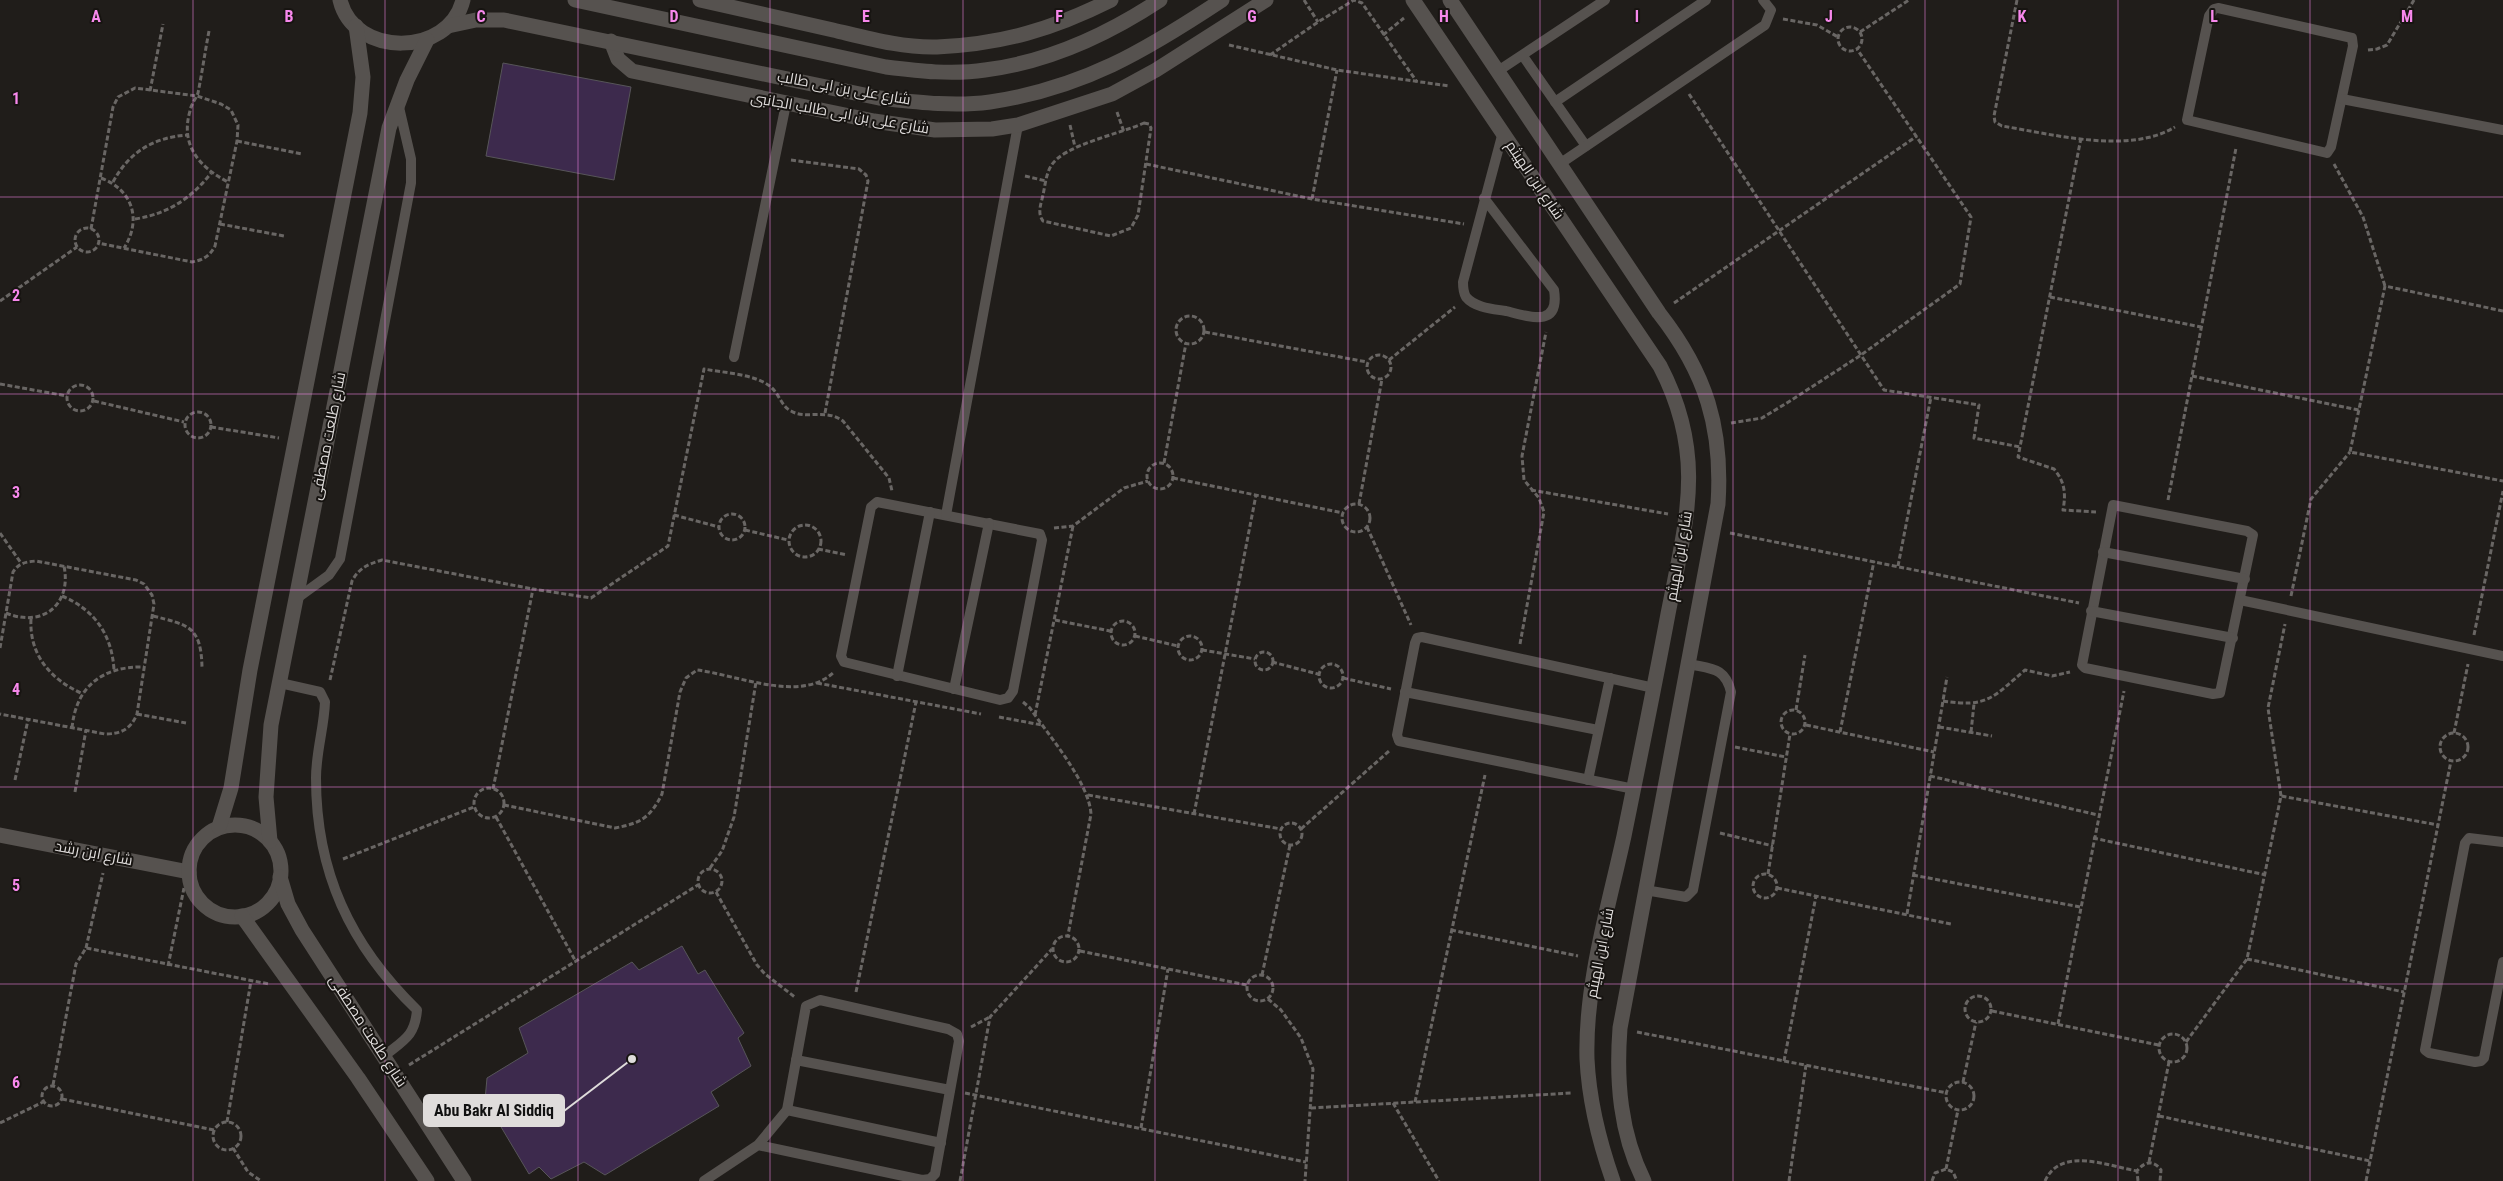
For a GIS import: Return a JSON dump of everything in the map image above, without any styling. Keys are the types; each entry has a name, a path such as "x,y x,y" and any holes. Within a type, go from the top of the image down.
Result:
{"street":[{"path":"338,2 356,26 377,40 402,44 427,40 448,26 463,0"},
{"name":"شارع على بن ابى طالب","path":"575,0 623,5 886,68 936,72 984,70 1033,60 1080,45 1128,21 1160,0"},
{"path":"700,0 892,43 936,47 981,43 1026,35 1070,21 1111,0"},
{"name":"شارع على بن ابى طالب","path":"448,26 476,20 504,20 879,98 935,104 988,102 1042,91 1092,75 1145,50 1222,0"},
{"name":"شارع على بن ابى طالب الجانبى","path":"611,41 618,59 632,70 786,104 935,130 992,129 1018,125 1112,94 1266,0"},
{"name":"شارع ابن الهيثم","path":"1450,0 1659,313 1679,338 1695,366 1707,395 1715,426 1720,478 1714,529 1689,664 1671,746 1620,1028 1618,1082 1622,1109 1634,1162 1644,1181"},
{"name":"شارع ابن الهيثم","path":"1416,4 1648,348 1670,386 1685,428 1690,480 1686,517 1644,740 1597,960 1587,1026 1590,1092 1595,1123 1613,1181"},
{"name":"شارع طلعت مصطفى","path":"219,827 231,788 250,670 360,113 363,77 356,26"},
{"name":"شارع طلعت مصطفى","path":"270,841 266,797 271,725 390,128 398,103 427,40"},
{"path":"1644,740 1671,746"},
{"path":"238,824 256,830 270,841 280,864 280,877 276,891 268,903 256,912 242,916 227,916 212,911 200,901 192,887 189,872 191,858 197,845 207,834 219,827 238,824"},
{"name":"شارع ابن رشد","path":"0,834 189,872"},
{"name":"شارع طلعت مصطفى","path":"280,877 288,904 302,930 464,1181"},
{"path":"242,916 427,1181"}],"lane":[{"path":"1498,70 1523,56 1605,0"},
{"path":"1555,102 1706,0"},
{"path":"1561,164 1765,25 1771,10 1764,0"},
{"path":"2214,9 2352,38 2353,46 2331,147 2327,153 2187,120 2209,16 2214,9"},
{"path":"1523,56 1586,146"},
{"path":"2342,99 2503,130"},
{"path":"296,599 329,576 340,558 411,184 410,159 398,103"},
{"path":"734,357 786,104"},
{"path":"946,515 1018,125"},
{"path":"1484,198 1554,290 1556,302 1550,314 1538,319 1476,304 1466,297 1463,291 1463,282 1484,198 1503,132"},
{"path":"876,502 930,512 1040,534 1042,540 1013,691 1008,698 1000,700 897,676 844,662 841,656 871,507 876,502"},
{"path":"2113,505 2248,531 2253,535 2220,693 2213,694 2082,665 2113,505"},
{"path":"897,676 930,512"},
{"path":"954,689 989,523"},
{"path":"2103,552 2245,579"},
{"path":"2240,600 2503,656"},
{"path":"2092,608 2233,638"},
{"path":"1634,789 1399,741 1397,735 1405,692 1417,638 1422,637 1654,688"},
{"path":"1645,890 1686,897 1693,890 1705,829 1731,692 1728,678 1720,672 1689,664"},
{"path":"1588,780 1610,678"},
{"path":"280,683 320,692 325,702 316,776 320,836 327,866 338,898 353,930 371,959 392,986 417,1010 412,1034 384,1056"},
{"path":"1405,692 1598,730"},
{"path":"2503,842 2474,837 2469,838 2465,843 2425,1050 2429,1053 2466,1061 2481,1061 2484,1058 2501,986 2503,962"},
{"path":"704,1181 758,1145 787,1110 806,1006 820,1000 948,1029 957,1034 959,1042 935,1174 930,1179 922,1180 758,1145"},
{"path":"796,1060 950,1090"},
{"path":"787,1110 940,1143"}],"path":[{"path":"1304,0 1318,22"},
{"path":"1269,56 1354,0 1362,3 1417,82"},
{"path":"1860,32 1909,0"},
{"path":"2017,0 1994,116 1995,122 2002,126 2081,138 2132,141 2154,136 2187,120"},
{"path":"2353,46 2365,50 2377,49 2387,45 2414,0"},
{"path":"1383,35 1416,4"},
{"path":"1769,19 1793,19 1817,25 1838,37 1843,49 1850,51 1857,49 1861,45 1860,32 1855,28 1848,27 1842,30 1838,37"},
{"path":"150,91 163,24"},
{"path":"209,31 197,96 190,109 188,135 192,150 199,163 210,173 228,182"},
{"path":"1204,39 1269,56 1337,70 1474,90"},
{"path":"1715,426 1762,418 1862,355 1960,284 1972,218 1857,49"},
{"path":"1312,198 1337,70"},
{"path":"1681,82 1884,390 1979,405 1974,438 2020,447"},
{"path":"91,230 113,107 118,97 132,89 197,96 221,104 231,110 238,125 237,141 216,246 212,253 203,260 192,262 98,243"},
{"path":"1144,123 1149,124 1151,128 1138,215 1130,228 1118,235 1104,235 1043,221 1040,212 1046,181 1050,167 1056,158 1066,152 1144,123"},
{"path":"2165,514 2239,133"},
{"path":"112,182 128,160 149,144 162,139 188,135"},
{"path":"1659,313 1917,136"},
{"path":"2081,138 2018,457 2054,469 2064,485 2066,497 2064,510 2093,513 2113,505"},
{"path":"237,141 302,154"},
{"path":"2327,153 2363,217 2385,286 2350,452 2503,482"},
{"path":"775,158 859,169 866,175 868,181 825,413"},
{"path":"1146,164 1312,198 1477,226"},
{"path":"135,219 171,208 192,194 210,173"},
{"path":"1009,173 1046,181"},
{"path":"101,178 112,182 128,197 135,219 133,229 124,248"},
{"path":"220,224 284,236"},
{"path":"81,230 91,230 95,232 98,243 95,249 89,252 82,252 77,247 75,238 77,233 81,230"},
{"path":"0,300 77,247"},
{"path":"2385,286 2503,311"},
{"path":"1389,360 1466,297"},
{"path":"2050,297 2201,327"},
{"path":"1518,658 1544,512 1539,498 1530,490 1522,472 1522,456 1550,314"},
{"path":"1188,315 1197,316 1204,323 1205,332 1198,342 1186,343 1180,340 1176,333 1176,326 1180,319 1188,315"},
{"path":"1205,332 1367,362"},
{"path":"1164,462 1186,343"},
{"path":"1382,379 1375,379 1369,375 1366,368 1367,362 1378,354 1389,360"},
{"path":"1359,504 1382,379 1390,372 1389,360"},
{"path":"325,702 352,581 357,571 370,563 382,560 533,589 591,598 668,546 704,369 762,381 776,392 786,407 796,413 825,413 843,420 890,478 896,505"},
{"path":"2192,376 2359,410"},
{"path":"0,384 67,396"},
{"path":"82,385 91,390 94,401 89,408 82,412 73,410 68,404 67,396 75,386 82,385"},
{"path":"1898,566 1931,397"},
{"path":"94,401 184,422"},
{"path":"184,422 191,413 201,412 207,415 211,427"},
{"path":"184,422 187,433 196,438 202,438 211,427"},
{"path":"211,427 296,440"},
{"path":"1164,462 1173,472 1174,478 1167,488 1155,488 1148,481 1147,474 1150,467 1156,463 1164,462"},
{"path":"1174,478 1343,513"},
{"path":"1035,716 1073,526 1124,488 1148,481"},
{"path":"1530,490 1686,517"},
{"path":"2454,733 2503,492"},
{"path":"1194,814 1256,495"},
{"path":"1359,504 1370,513 1370,520 1367,527 1355,532 1349,530 1344,525 1343,513 1350,505 1359,504"},
{"path":"733,513 740,516 745,522 746,530 743,535 734,540 724,537 719,528 721,520 726,515 733,513"},
{"path":"674,515 719,528"},
{"path":"806,524 817,531 821,543 818,549 807,557 800,556 790,547 788,540 794,528 806,524"},
{"path":"1367,527 1417,638"},
{"path":"1714,529 2092,608"},
{"path":"746,530 788,540"},
{"path":"0,533 21,563"},
{"path":"818,549 861,557"},
{"path":"0,648 13,572 21,563 36,561 136,580 144,584 152,595 153,616 137,714 134,722 126,729 116,734 72,728 0,714"},
{"path":"1840,732 1874,561"},
{"path":"6,613 18,618 30,619 49,612 62,596 65,586 64,566"},
{"path":"493,789 533,589"},
{"path":"62,596 84,607 100,625 111,646 114,670"},
{"path":"153,616 186,625 196,637 202,651 202,667"},
{"path":"30,619 32,641 43,664 60,682 83,694"},
{"path":"1055,620 1110,631"},
{"path":"1122,621 1132,625 1135,636 1132,642 1120,646 1114,643 1110,631 1113,626 1122,621"},
{"path":"1135,636 1178,646"},
{"path":"1184,637 1194,637 1199,640 1202,650 1195,659 1185,659 1178,651 1178,646 1184,637"},
{"path":"1202,650 1255,659"},
{"path":"1265,652 1271,655 1272,662 1265,670 1259,668 1255,659 1258,653 1265,652"},
{"path":"1796,710 1806,654"},
{"path":"504,805 614,828 628,826 645,819 654,809 662,794 680,692 686,678 697,670 756,682 798,687 817,683 832,675 844,662"},
{"path":"1272,662 1318,674"},
{"path":"1330,663 1340,668 1343,678 1341,683 1331,688 1321,684 1318,674 1320,668 1330,663"},
{"path":"1943,701 1974,704 2003,691 2025,670 2052,676 2067,674 2082,665"},
{"path":"72,728 73,716 83,694 91,684 114,670 144,668"},
{"path":"2058,1024 2093,838 2127,676"},
{"path":"1907,914 1947,677"},
{"path":"1343,678 1405,692"},
{"path":"396,1073 698,885 700,874 710,868 722,851 734,817 756,682"},
{"path":"817,683 984,714"},
{"path":"1008,698 1022,702 1035,716 1088,796 1092,814 1068,935"},
{"path":"853,1008 916,702"},
{"path":"1971,732 1974,704"},
{"path":"1796,710 1805,718 1806,725 1800,733 1790,734 1782,727 1782,717 1786,712 1796,710"},
{"path":"137,714 186,723"},
{"path":"993,716 1042,725"},
{"path":"15,780 28,720"},
{"path":"1806,725 1934,752"},
{"path":"1939,727 1992,736"},
{"path":"75,792 86,730"},
{"path":"2454,733 2465,738 2468,749 2462,759 2451,761 2444,757 2440,749 2441,741 2447,735 2454,733"},
{"path":"1768,874 1790,734"},
{"path":"1301,829 1399,741"},
{"path":"1721,744 1786,758"},
{"path":"1415,1102 1488,760"},
{"path":"2366,1181 2451,761"},
{"path":"1930,776 2098,814"},
{"path":"493,789 503,798 504,805 501,812 496,816 487,818 479,814 474,807 474,801 481,791 493,789"},
{"path":"1088,796 1281,829 1287,824 1295,823 1303,833 1299,842 1290,845"},
{"path":"2186,1042 2247,960 2281,796 2438,825"},
{"path":"327,866 474,807"},
{"path":"496,816 576,962"},
{"path":"1281,829 1282,840 1290,845"},
{"path":"1705,829 1773,846"},
{"path":"2093,838 2266,875"},
{"path":"1262,975 1290,845"},
{"path":"53,1085 76,964 86,948 107,856"},
{"path":"710,868 720,873 722,878 722,883 716,892"},
{"path":"168,966 182,894 189,872"},
{"path":"1768,874 1776,882 1776,888 1774,894 1762,898 1756,895 1753,883 1756,877 1768,874"},
{"path":"1913,875 2080,907"},
{"path":"698,885 706,893 716,892"},
{"path":"1776,888 1951,924"},
{"path":"716,892 757,965 765,974 806,1006"},
{"path":"1784,1061 1816,896"},
{"path":"1451,930 1597,960"},
{"path":"957,1034 990,1017 1052,950 1057,939 1068,935 1075,938 1079,944 1080,951 1076,958 1069,963 1061,962 1055,957 1052,950"},
{"path":"86,948 168,966 294,989"},
{"path":"1080,951 1246,985"},
{"path":"2247,960 2404,992"},
{"path":"1141,1128 1168,969"},
{"path":"1262,975 1272,982 1273,988 1268,999 1260,1002 1252,1000 1246,985 1252,977 1262,975"},
{"path":"227,1122 251,981"},
{"path":"1978,995 1987,998 1992,1011 1986,1020 1976,1022 1968,1017 1966,1003 1973,996 1978,995"},
{"path":"1268,999 1292,1024 1308,1053 1313,1070 1305,1181"},
{"path":"1992,1011 2159,1045"},
{"path":"960,1181 978,1096 990,1017"},
{"path":"1963,1082 1976,1022"},
{"path":"1620,1028 1947,1093"},
{"path":"2171,1034 2180,1036 2186,1042 2187,1048 2182,1060 2170,1062 2161,1055 2159,1045 2163,1038 2171,1034"},
{"path":"2149,1162 2170,1062"},
{"path":"1789,1181 1806,1065"},
{"path":"1963,1082 1972,1090 1973,1102 1964,1109 1958,1110 1951,1106 1947,1100 1947,1093 1950,1086 1963,1082"},
{"path":"53,1085 61,1090 62,1099 59,1104 48,1106 43,1102 42,1098 44,1089 53,1085"},
{"path":"1311,1108 1590,1092"},
{"path":"978,1096 1306,1162"},
{"path":"62,1099 214,1130"},
{"path":"0,1124 43,1102"},
{"path":"1393,1103 1439,1181"},
{"path":"1946,1169 1958,1110"},
{"path":"2159,1116 2370,1161"},
{"path":"222,1123 233,1123 241,1133 238,1145 227,1150 215,1143 214,1130 222,1123"},
{"path":"234,1148 248,1172 261,1181"},
{"path":"2045,1181 2049,1173 2063,1162 2080,1160 2137,1171"},
{"path":"2138,1181 2137,1171 2142,1165 2149,1162 2154,1163 2161,1170 2160,1181"},
{"path":"1932,1181 1935,1173 1946,1169 1954,1172 1957,1181"}],"building":[{"path":"503,63 631,87 614,180 486,156"},
{"path":"682,946 698,974 705,970 744,1033 738,1038 751,1066 711,1092 719,1106 605,1175 584,1162 551,1179 539,1167 529,1174 485,1100 487,1078 528,1053 519,1028 632,962 639,970"}],"place":[{"name":"Abu Bakr Al Siddiq","path":"632,1059"}]}
